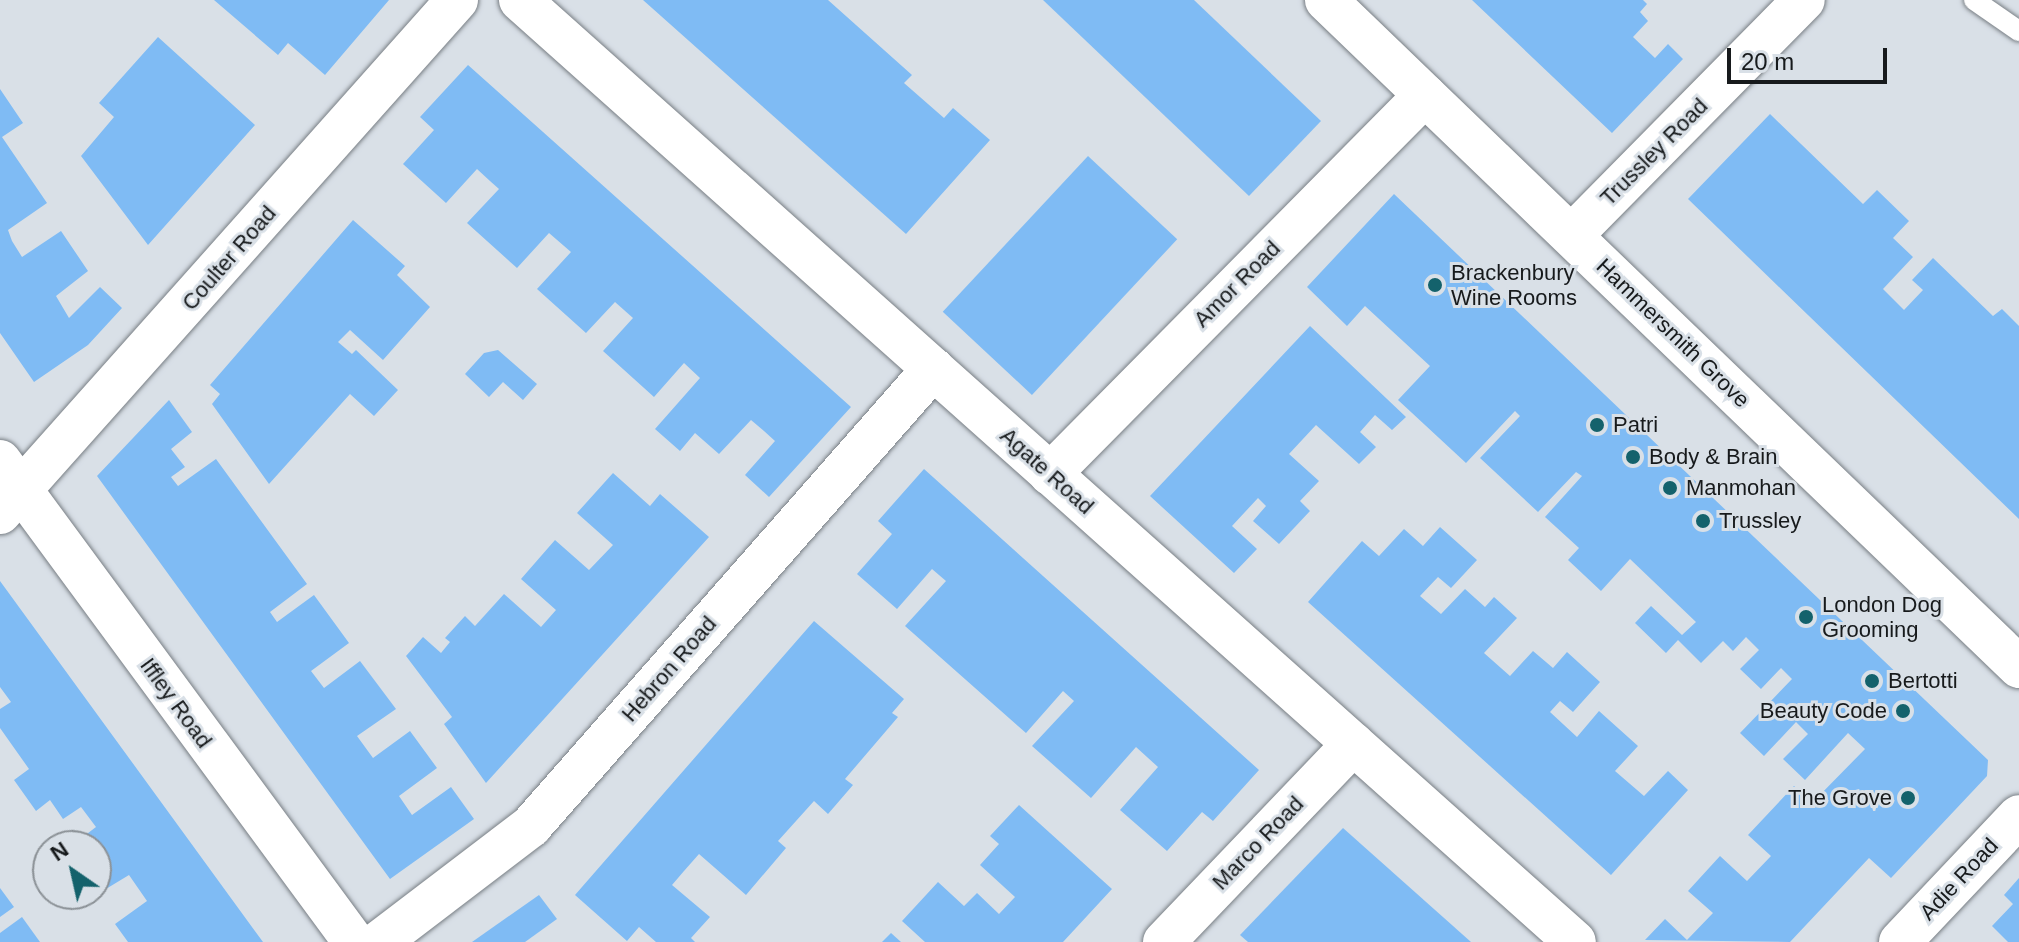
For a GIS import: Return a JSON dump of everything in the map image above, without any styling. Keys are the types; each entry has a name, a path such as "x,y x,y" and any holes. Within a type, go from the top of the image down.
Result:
{"street":[{"name":"Coulter Road","path":"7,489 457,0"},
{"name":"Agate Road","path":"520,0 1575,942"},
{"name":"Hammersmith Grove","path":"1326,0 2019,667"},
{"name":"Trussley Road","path":"1572,235 1804,0"},
{"name":"Amor Road","path":"1050,474 1425,95"},
{"name":"Hebron Road","path":"379,942 531,826 933,369"},
{"name":"Iffley Road","path":"7,489 354,942"},
{"name":"Marco Road","path":"1164,942 1353,744"},
{"name":"Adie Road","path":"1900,942 2019,816"}],"lane":[{"path":"1974,0 2019,31"}],"building":[{"path":"214,0 389,0 325,75 288,43 278,55"},
{"path":"643,0 828,0 912,75 904,83 944,118 953,108 990,140 906,234"},
{"path":"1043,0 1194,0 1321,121 1249,196"},
{"path":"1472,0 1643,0 1647,4 1640,12 1648,21 1633,37 1655,58 1668,44 1683,59 1612,133"},
{"path":"158,37 255,125 148,245 81,156 114,117 99,103"},
{"path":"468,65 851,407 769,497 745,475 775,441 764,431 751,420 719,454 695,433 680,451 655,429 700,378 684,363 654,397 603,351 633,318 615,302 586,333 537,289 571,252 549,233 517,268 467,223 499,189 477,169 446,203 403,164 434,130 420,117"},
{"path":"0,89 23,123 2,137 47,203 8,230 12,241 22,257 61,231 88,271 56,296 69,318 100,287 122,308 88,345 34,382 0,333"},
{"path":"1770,114 1863,204 1877,190 1909,221 1893,238 1913,257 1883,289 1904,310 1923,290 1912,280 1933,258 1993,316 2002,309 2019,326 2019,519 1688,199"},
{"path":"1088,156 1177,239 1032,395 943,312"},
{"path":"1394,194 1988,760 1987,776 1891,878 1869,858 1790,942 1645,940 1665,919 1687,940 1713,913 1688,891 1720,856 1747,881 1771,856 1748,835 1794,786 1812,803 1865,749 1848,733 1805,780 1783,759 1808,734 1796,722 1764,756 1740,733 1792,679 1781,668 1761,689 1740,669 1759,650 1746,637 1733,651 1723,641 1701,663 1678,640 1666,653 1635,623 1651,606 1682,635 1696,622 1630,559 1601,591 1568,560 1579,548 1545,517 1582,476 1576,472 1538,512 1480,458 1520,416 1515,411 1466,463 1398,400 1430,366 1365,306 1347,326 1307,287"},
{"path":"353,220 405,266 397,275 430,307 383,360 350,330 338,342 352,354 356,350 398,390 374,416 350,394 269,484 212,404 220,394 210,385"},
{"path":"1310,326 1406,417 1392,430 1375,415 1360,432 1376,447 1359,464 1316,425 1289,454 1319,481 1300,501 1310,511 1279,544 1253,521 1266,506 1258,498 1232,526 1257,549 1234,573 1150,496"},
{"path":"498,350 537,384 523,400 503,382 489,397 465,374 484,353"},
{"path":"169,400 192,432 171,449 185,467 171,477 178,486 216,459 307,584 270,612 277,622 314,595 349,643 311,671 324,688 360,661 396,709 357,736 373,758 410,731 437,768 399,796 412,815 451,787 474,819 390,879 97,476"},
{"path":"924,469 1259,770 1213,821 1202,812 1167,851 1120,810 1158,767 1136,747 1091,798 1032,746 1074,701 1063,691 1026,733 905,626 946,581 932,569 897,609 857,574 892,534 878,521"},
{"path":"613,473 650,506 660,494 709,537 486,783 444,724 452,717 406,656 423,637 441,653 450,642 445,638 465,616 475,626 504,594 541,627 556,610 521,579 555,540 589,570 613,545 577,513"},
{"path":"1440,527 1477,560 1451,588 1438,577 1420,596 1441,614 1465,589 1485,607 1494,597 1517,618 1484,653 1510,676 1533,651 1553,668 1567,652 1600,682 1573,712 1560,701 1550,712 1577,737 1599,711 1638,746 1615,771 1644,796 1668,771 1688,790 1611,875 1308,602 1362,541 1379,556 1404,529 1423,546"},
{"path":"0,581 263,942 128,942 115,924 147,901 129,875 112,885 112,830 92,830 96,827 81,807 63,819 50,800 36,811 14,780 29,769 0,728 0,709 11,702 0,687"},
{"path":"814,621 904,699 892,713 898,717 845,779 853,785 828,814 814,801 778,841 786,848 746,895 699,854 672,885 710,917 691,938 695,942 656,942 639,927 627,941 575,895"},
{"path":"1019,805 1112,889 1063,942 925,942 902,921 938,882 964,906 977,893 999,914 1015,897 980,865 999,844 990,836"},
{"path":"1343,828 1471,942 1248,942 1240,935"},
{"path":"2019,878 2019,942 2008,942 1992,926 2013,904 2004,895"},
{"path":"0,888 14,907 0,917"},
{"path":"539,895 557,919 525,942 472,942"},
{"path":"22,917 40,942 0,942 0,933"},
{"path":"891,933 901,942 882,942"}],"place":[{"name":"Brackenbury Wine Rooms","path":"1435,285"},
{"name":"Patri","path":"1597,425"},
{"name":"Body & Brain","path":"1633,457"},
{"name":"Manmohan","path":"1670,488"},
{"name":"Trussley","path":"1703,521"},
{"name":"London Dog Grooming","path":"1806,617"},
{"name":"Bertotti","path":"1872,681"},
{"name":"Beauty Code","path":"1903,711"},
{"name":"The Grove","path":"1908,798"}]}
